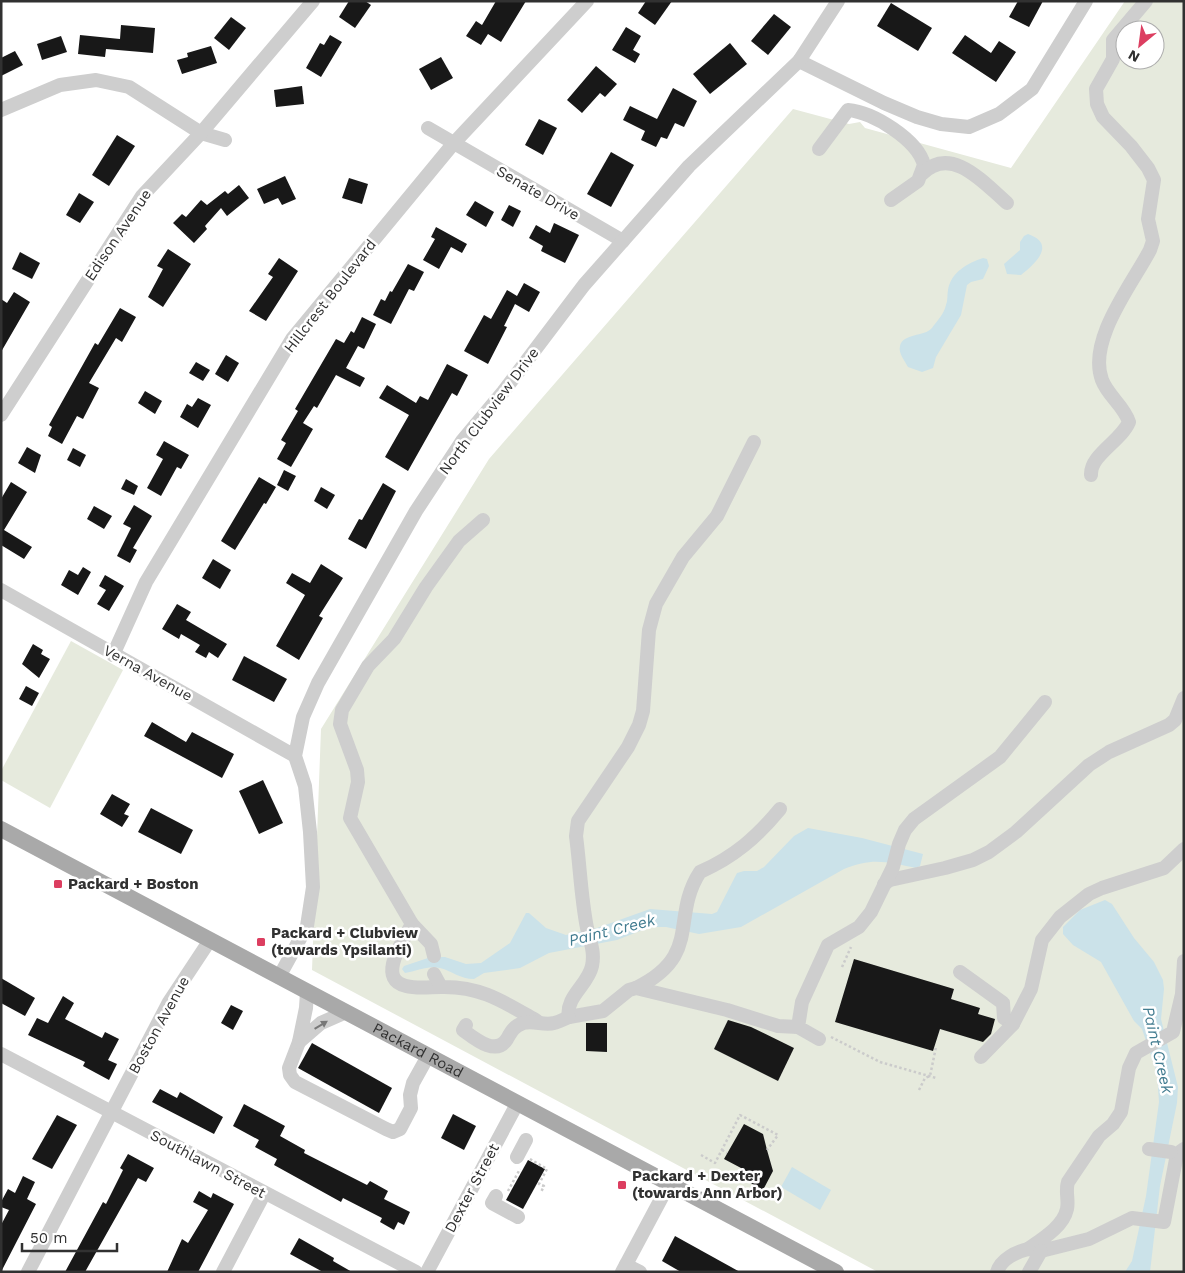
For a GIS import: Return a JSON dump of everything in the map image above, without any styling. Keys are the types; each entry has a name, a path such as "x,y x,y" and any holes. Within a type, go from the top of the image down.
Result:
{"main road":[{"name":"Packard Road","path":"1,829 825,1269"}],"street":[{"name":"Edison Avenue","path":"1,415 142,196 201,133 313,1"},
{"name":"Hillcrest Boulevard","path":"113,655 146,582 292,339 453,144 586,1"},
{"name":"North Clubview Drive","path":"279,977 306,926 313,887 305,786 295,756 303,716 318,683 416,510 462,441 584,285 689,166 799,62 838,1"},
{"path":"799,62 917,117 941,124 969,127 999,114 1032,89 1086,1"},
{"path":"1091,475 1090,468 1118,440 1129,422 1126,414 1102,379 1100,365 1105,332 1150,250 1152,241 1148,219 1154,180 1148,168 1131,146 1103,117 1097,104 1096,89 1113,59 1112,40 1146,1"},
{"path":"1,110 60,85 96,80 129,87 201,133 225,140"},
{"path":"819,149 848,110 860,111 899,134 917,148 924,166 922,174"},
{"name":"Senate Drive","path":"428,128 623,242"},
{"path":"891,200 912,187 927,169 942,162 960,166 982,180 1007,203"},
{"path":"1116,309 1137,296"},
{"path":"569,1017 570,1002 590,974 592,945 587,928 576,836 578,821 628,747 639,725 643,711 649,630 656,604 683,557 717,516 754,442"},
{"path":"434,956 431,944 412,924 350,818 358,782 357,770 340,724 342,710 368,666 394,639 426,587 458,541 483,520"},
{"name":"Verna Avenue","path":"1,590 113,655 295,756"},
{"path":"884,884 890,880 973,860 989,852 1016,832 1089,764 1109,752 1169,725 1175,720 1184,698"},
{"path":"798,1027 802,1002 828,946 859,926 871,912 893,867 898,844 905,830 914,819 1000,756 1045,702"},
{"path":"412,924 391,968 393,976 406,986 438,980 480,990 537,1021 553,1024 569,1017 604,1011 629,990 655,979 664,971 680,946 696,878 700,872 741,850 753,840 780,809"},
{"path":"981,1057 1002,1035 1008,1021 1031,989 1042,940 1060,916 1089,894 1102,888 1164,868 1184,849"},
{"name":"Boston Avenue","path":"28,1272 169,1002 210,940"},
{"path":"1028,1272 1035,1250 1063,1218 1068,1203 1068,1182 1100,1136 1113,1124 1121,1112 1129,1068 1136,1053 1173,1032 1182,994 1184,961"},
{"path":"960,972 1003,1003 1008,1021"},
{"path":"636,988 727,1010 778,1026 798,1027 823,1036"},
{"path":"307,992 306,1008 299,1042 289,1068 290,1075 295,1082 393,1132 400,1129 408,1117 414,1083 428,1056"},
{"path":"299,1042 321,1023 346,1012"},
{"path":"466,1025 463,1030 491,1047 497,1047 503,1044 514,1028 522,1023 537,1021"},
{"name":"Southlawn Street","path":"1,1054 264,1194 416,1272"},
{"name":"Dexter Street","path":"427,1272 517,1104"},
{"path":"522,1159 526,1140"},
{"path":"997,1272 999,1266 1009,1257 1089,1239 1132,1218 1164,1222 1177,1151 1149,1149"},
{"path":"640,1272 624,1268 669,1184"},
{"path":"224,1272 264,1194"},
{"path":"501,1195 492,1203 518,1217"}],"path":[{"path":"823,1036 880,1062 936,1078"},
{"path":"930,1076 936,1047"},
{"path":"919,1090 925,1078 930,1076"},
{"path":"701,1155 715,1163 740,1115 778,1135 767,1150"},
{"path":"722,1150 728,1153"},
{"path":"501,1195 522,1159 547,1168 539,1184 544,1186 540,1192"}],"shaded area":[{"path":"1125,1 1184,1 1184,1272 878,1272 312,970 321,729 489,459 793,109 849,124 860,122 865,128 1011,168"},
{"path":"71,641 123,670 50,808 1,780 1,771"}],"water":[{"path":"1028,234 1037,238 1041,243 1041,254 1021,275 1007,274 1004,264 1020,250 1020,242"},
{"path":"983,258 987,259 989,266 983,279 967,285 961,315 936,357 933,368 922,372 908,367 900,351 902,342 909,337 924,333 932,328 945,308 948,290 956,273"},
{"name":"Paint Creek","path":"808,828 862,838 923,854 920,866 916,868 880,862 854,865 741,927 699,934 666,927 650,927 617,940 549,953 520,968 484,973 474,979 464,978 436,967 405,973 402,969 404,966 431,957 445,957 466,964 481,963 510,943 526,913 529,913 546,928 566,935 597,928 650,909 712,914 717,912 737,873 757,871 764,867 794,836"},
{"name":"Paint Creek","path":"1105,900 1112,904 1134,938 1154,962 1163,980 1161,1019 1178,1087 1177,1103 1160,1186 1150,1272 1125,1272 1132,1261 1146,1196 1159,1102 1157,1073 1142,1029 1134,1021 1101,962 1073,945 1063,934 1063,927 1080,910"},
{"path":"792,1167 831,1190 820,1210 781,1187"}],"building":[{"path":"349,1 365,1 371,5 355,28 339,17"},
{"path":"496,1 526,1 501,42 488,34 481,45 466,36 476,21 482,25"},
{"path":"646,1 672,1 655,25 638,13"},
{"path":"1018,1 1043,1 1029,27 1009,17"},
{"path":"891,3 932,28 918,51 877,26"},
{"path":"774,14 791,27 768,55 751,41"},
{"path":"231,17 246,28 229,50 214,38"},
{"path":"121,25 155,28 153,53 106,49 105,57 78,54 80,35 120,39"},
{"path":"626,27 641,36 633,50 640,54 635,63 612,50"},
{"path":"330,35 342,42 321,77 306,68 320,43 324,45"},
{"path":"965,35 991,53 999,41 1016,52 996,82 952,53"},
{"path":"61,36 67,52 42,60 37,44"},
{"path":"730,43 747,64 710,94 693,74"},
{"path":"211,46 217,63 182,74 177,60 188,57 187,53"},
{"path":"15,51 23,65 1,76 1,58"},
{"path":"441,57 453,78 431,90 419,69"},
{"path":"596,66 617,84 605,97 600,93 582,113 567,100"},
{"path":"302,86 304,104 276,107 274,90"},
{"path":"673,88 697,101 684,127 675,123 667,139 661,137 656,147 641,140 645,131 623,120 630,106 657,119"},
{"path":"539,119 557,128 543,155 525,145"},
{"path":"117,135 135,146 109,186 92,175"},
{"path":"611,152 634,165 611,207 587,194"},
{"path":"285,176 296,199 282,205 278,198 264,204 257,189"},
{"path":"349,178 368,184 362,204 342,198"},
{"path":"239,185 249,198 227,216 221,208 205,226 207,229 194,243 173,223 182,214 186,217 201,200 207,205 225,191 228,194"},
{"path":"79,193 94,202 80,223 66,215"},
{"path":"475,201 494,212 486,227 466,215"},
{"path":"509,205 521,211 513,227 501,220"},
{"path":"554,223 579,235 565,263 541,251 543,246 529,238 536,225 550,233"},
{"path":"436,227 467,244 462,253 451,247 439,269 423,260 435,239 431,237"},
{"path":"168,249 191,264 163,307 148,297 163,269 157,266"},
{"path":"20,252 40,263 32,279 12,269"},
{"path":"279,258 298,271 266,321 249,311 273,277 268,274"},
{"path":"408,264 424,272 414,291 409,289 391,324 373,315 381,299 385,301 390,291 392,292"},
{"path":"524,283 540,292 529,312 515,304 504,326 507,327 488,364 464,351 484,315 491,319 507,290 517,296"},
{"path":"14,292 30,302 1,352 1,299 7,303"},
{"path":"120,308 136,317 122,342 116,338 89,383 99,388 83,419 77,416 62,444 48,436 52,427 49,425 95,343 98,345"},
{"path":"362,317 376,324 364,349 358,346 346,368 365,378 360,387 336,375 317,408 314,406 303,423 313,429 291,467 277,459 286,443 281,440 298,411 295,409 336,339 344,343 351,331 354,333"},
{"path":"226,355 239,363 228,382 215,374"},
{"path":"196,362 210,370 203,381 189,373"},
{"path":"447,364 468,375 457,396 452,393 408,471 385,457 409,415 379,398 387,385 416,403 420,396 428,400"},
{"path":"145,391 162,401 155,414 138,403"},
{"path":"198,398 211,405 198,428 180,417 187,404 192,407"},
{"path":"164,441 189,455 181,469 177,467 161,496 147,488 163,459 156,455"},
{"path":"27,447 41,455 35,473 18,463"},
{"path":"73,448 86,455 80,467 67,460"},
{"path":"284,470 296,476 288,491 277,485"},
{"path":"259,477 276,487 235,550 221,541"},
{"path":"126,479 138,486 134,495 121,489"},
{"path":"11,482 27,492 4,530 32,547 24,559 1,545 1,499"},
{"path":"383,483 396,491 366,549 348,539 359,519 362,520"},
{"path":"321,487 335,495 327,509 314,501"},
{"path":"134,505 152,516 133,548 137,550 130,563 117,556 131,528 123,524"},
{"path":"94,506 112,516 104,529 87,519"},
{"path":"213,559 231,570 220,589 202,578"},
{"path":"321,564 343,578 319,616 323,618 299,660 276,646 305,595 286,583 292,573 310,583"},
{"path":"83,567 91,572 78,595 61,585 69,570 78,575"},
{"path":"105,575 124,586 109,611 97,604 106,590 99,586"},
{"path":"177,604 191,612 186,620 227,644 218,658 209,652 206,658 195,652 200,645 181,634 179,639 162,629"},
{"path":"33,644 43,650 41,654 50,659 39,678 22,664"},
{"path":"244,656 287,679 274,702 232,680"},
{"path":"26,686 39,693 32,706 19,699"},
{"path":"152,722 186,742 192,732 234,754 222,778 144,736"},
{"path":"263,780 283,823 259,834 239,791"},
{"path":"112,794 130,804 124,814 129,816 122,827 100,814"},
{"path":"151,808 193,830 181,854 138,832"},
{"path":"854,959 954,989 951,999 980,1008 978,1014 995,1019 991,1034 983,1042 940,1029 933,1051 835,1022"},
{"path":"1,978 35,998 25,1016 1,1003"},
{"path":"63,996 74,1003 65,1019 102,1038 105,1032 119,1039 108,1060 117,1064 109,1080 83,1066 85,1062 28,1035 37,1018 48,1023"},
{"path":"231,1005 243,1011 233,1030 221,1023"},
{"path":"728,1020 751,1027 794,1048 778,1081 714,1049"},
{"path":"586,1023 607,1023 607,1052 586,1051"},
{"path":"312,1043 392,1088 379,1113 298,1068"},
{"path":"160,1089 177,1098 180,1092 223,1117 214,1134 152,1102"},
{"path":"244,1104 285,1126 280,1136 305,1150 304,1153 367,1185 370,1181 388,1191 384,1199 410,1212 404,1225 398,1222 394,1230 380,1222 382,1218 343,1198 341,1202 274,1165 277,1159 255,1147 259,1140 233,1126"},
{"path":"453,1114 476,1126 464,1150 441,1138"},
{"path":"57,1115 77,1125 52,1169 32,1159"},
{"path":"744,1124 763,1134 773,1171 763,1190 745,1180 741,1168 724,1159"},
{"path":"128,1154 154,1168 146,1182 138,1178 85,1272 65,1272 103,1202 106,1204 123,1170 120,1168"},
{"path":"528,1160 545,1169 523,1209 506,1200"},
{"path":"23,1176 35,1182 27,1199 36,1204 1,1272 1,1225 9,1210 1,1207 1,1202 8,1189 15,1193"},
{"path":"199,1191 211,1198 213,1193 234,1204 198,1272 167,1272 182,1239 188,1243 208,1210 193,1202"},
{"path":"675,1236 740,1272 681,1272 662,1261"},
{"path":"299,1238 334,1258 333,1261 352,1272 323,1272 290,1254"}],"place":[{"name":"Packard + Boston","path":"58,884"},
{"name":"Packard + Clubview (towards Ypsilanti)","path":"261,942"},
{"name":"Packard + Dexter (towards Ann Arbor)","path":"622,1185"}]}
